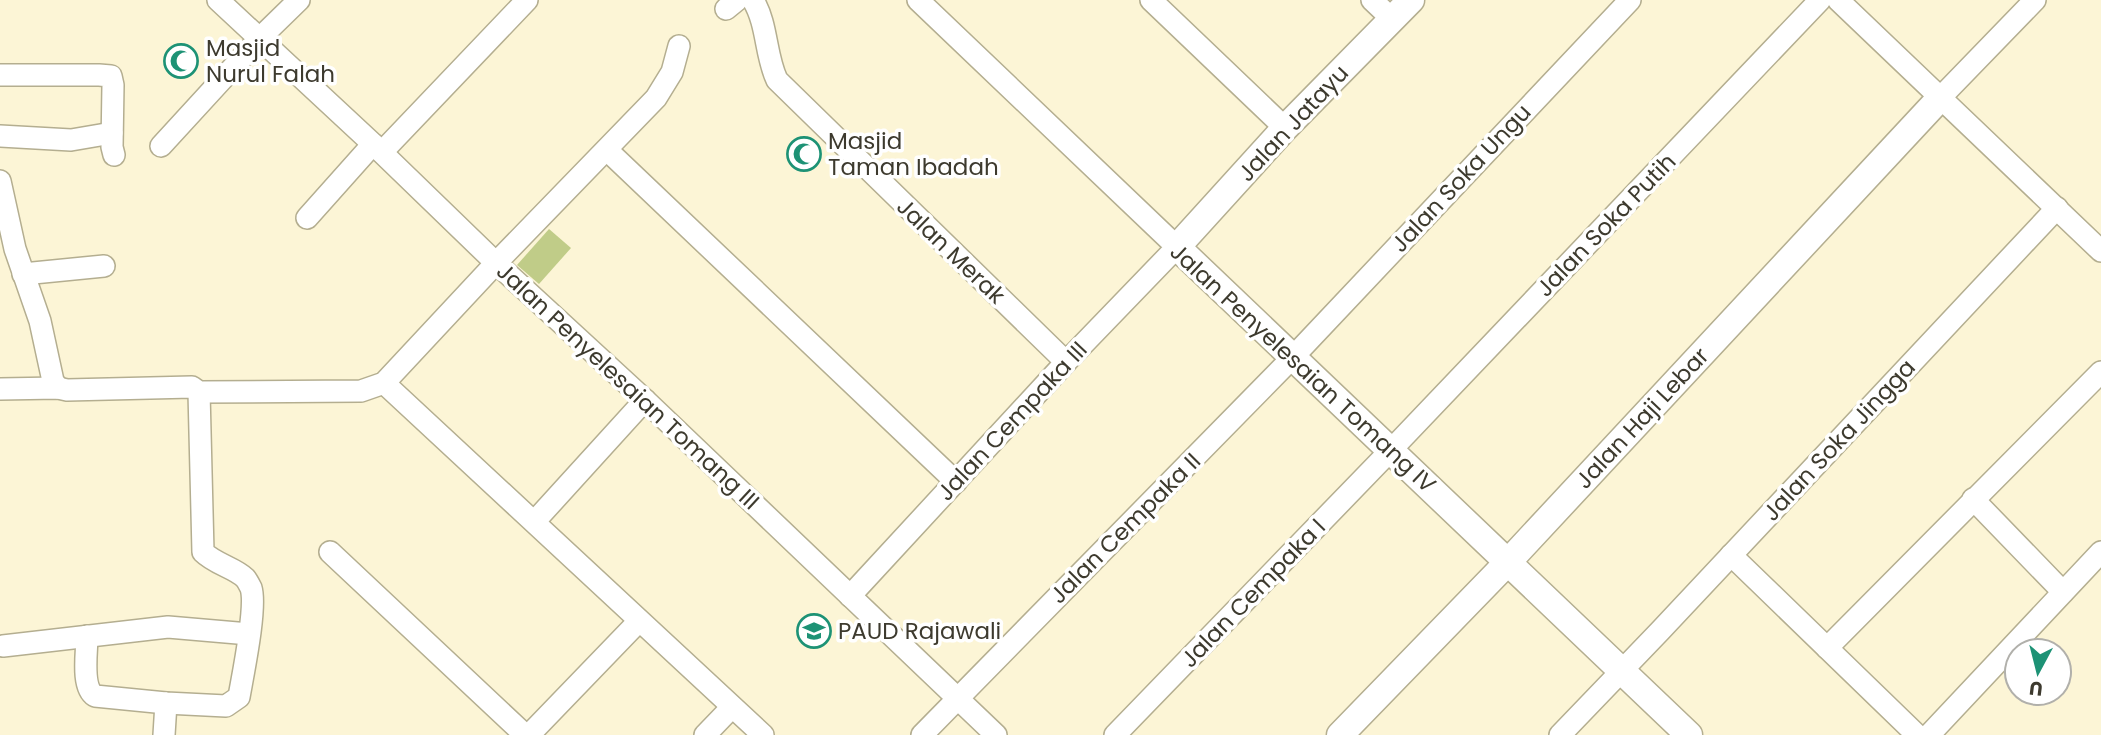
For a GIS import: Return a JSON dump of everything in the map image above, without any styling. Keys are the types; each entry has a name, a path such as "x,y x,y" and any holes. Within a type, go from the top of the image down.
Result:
{"street":[{"name":"Jalan Penyelesaian Tomang III","path":"218,0 645,400 996,735"},
{"path":"161,145 299,0"},
{"path":"307,218 527,0"},
{"name":"Jalan Merak","path":"753,0 762,20 777,80 1066,362"},
{"name":"Jalan Penyelesaian Tomang IV","path":"918,0 1689,735"},
{"path":"1151,0 1285,128"},
{"path":"1372,0 1392,19"},
{"name":"Jalan Jatayu","path":"1177,247 1285,128 1411,0"},
{"name":"Jalan Soka Ungu","path":"1293,357 1630,0"},
{"name":"Jalan Soka Putih","path":"1391,450 1820,0"},
{"path":"1838,0 2101,251"},
{"path":"1941,97 2035,0"},
{"path":"0,388 67,390 192,387 199,392 361,391 384,383 496,262 656,98 672,72 679,46"},
{"path":"0,75 111,76 111,147 114,155"},
{"name":"Jalan Haji Lebar","path":"1340,735 1507,562 1941,97"},
{"path":"0,136 71,139 112,133"},
{"path":"607,150 956,482"},
{"path":"0,181 14,268 40,321 53,381 58,388"},
{"name":"Jalan Soka Jingga","path":"1560,735 2057,208"},
{"name":"Jalan Cempaka III","path":"850,596 1066,362 1177,247"},
{"path":"14,268 104,266"},
{"name":"Jalan Cempaka II","path":"922,735 1293,357"},
{"path":"1827,648 2101,372"},
{"path":"384,383 763,735"},
{"path":"87,636 87,684 90,694 166,703 226,706 239,697 252,602 250,587 243,576 212,561 203,552 199,392"},
{"path":"535,521 645,400"},
{"name":"Jalan Cempaka I","path":"1115,735 1391,450"},
{"path":"1973,499 2063,592"},
{"path":"330,552 527,735 639,621"},
{"path":"1929,735 2101,552"},
{"path":"1731,555 1917,735"},
{"path":"3,646 168,627 249,634"},
{"path":"164,735 166,703"},
{"path":"705,735 732,706"}],"green space":[{"path":"549,229 571,248 539,284 517,265"}],"place":[{"name":"Masjid Nurul Falah","path":"181,61"},
{"name":"Masjid Taman Ibadah","path":"804,154"},
{"name":"PAUD Rajawali","path":"814,631"}]}
